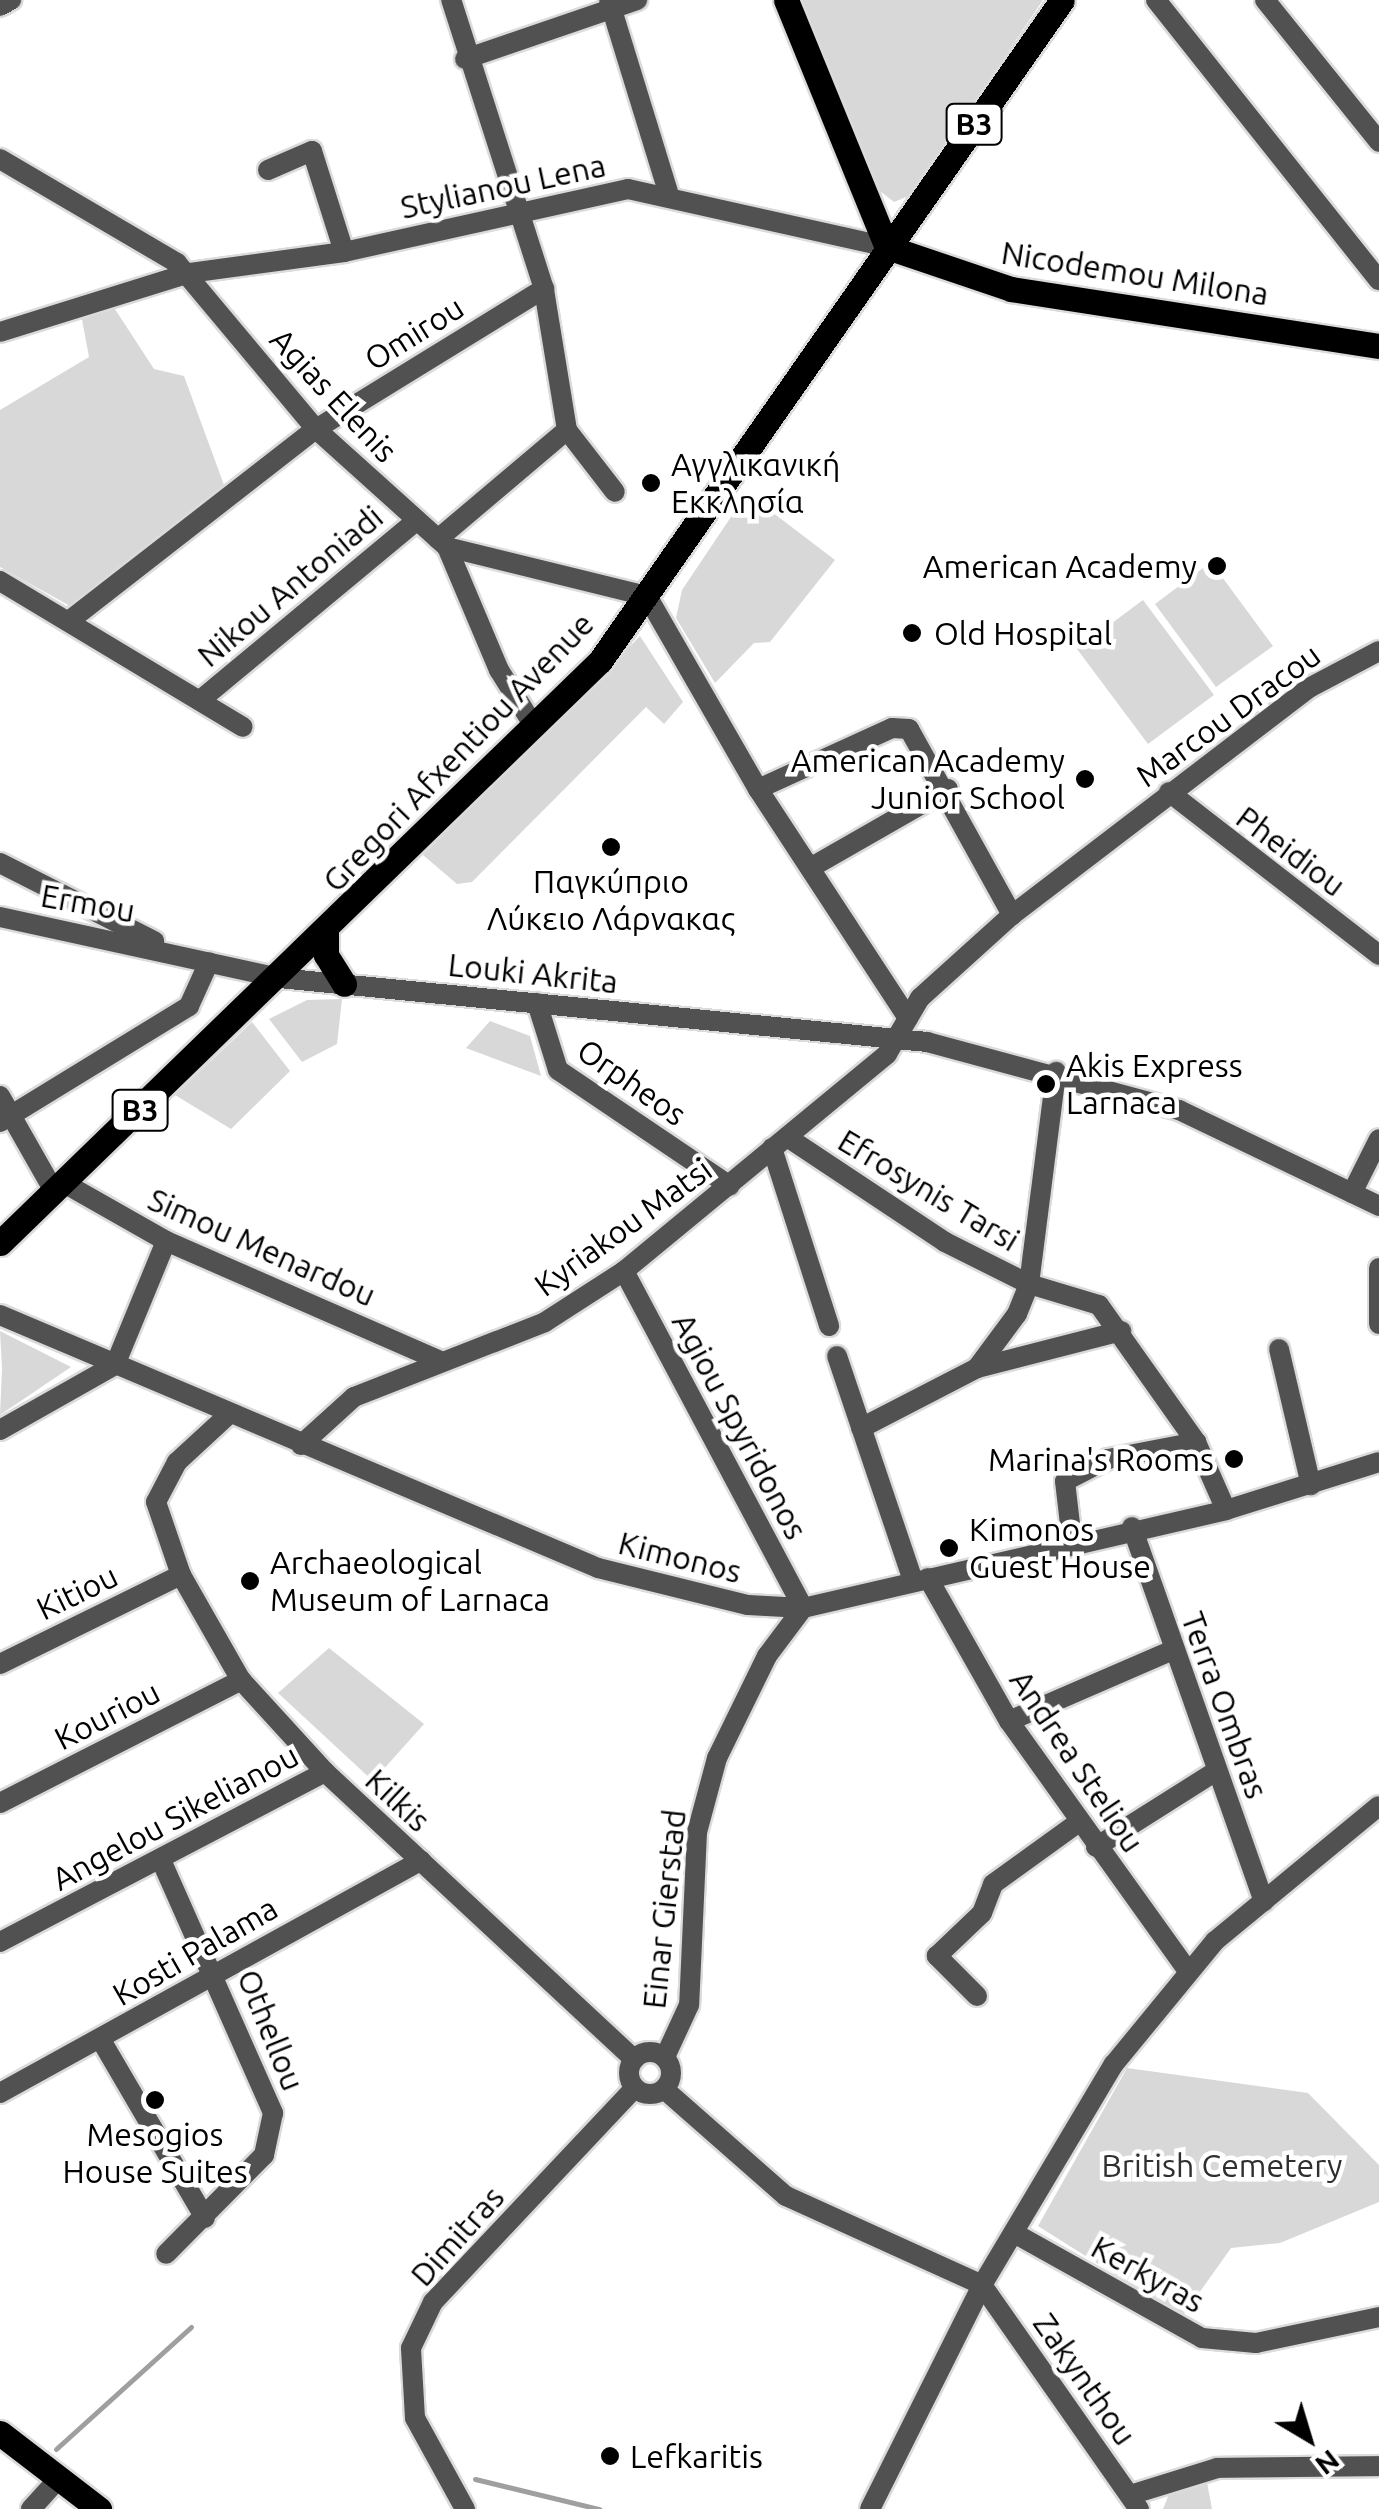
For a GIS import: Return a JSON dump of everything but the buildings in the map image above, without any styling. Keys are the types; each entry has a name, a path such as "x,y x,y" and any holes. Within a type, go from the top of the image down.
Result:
{"main road":[{"path":"786,0 886,247"},
{"name":"Gregori Afxentiou Avenue","path":"0,1242 280,978 534,726 647,596 886,247 1062,0"},
{"name":"Nicodemou Milona","path":"886,247 1011,288 1379,346"},
{"path":"326,932 344,984"},
{"path":"0,2433 99,2509"}],"street":[{"path":"0,6 10,0"},
{"path":"451,0 512,214 544,288 567,430 615,492"},
{"path":"465,59 610,4 636,0"},
{"path":"1156,0 1379,280"},
{"path":"1265,0 1379,142"},
{"path":"610,4 668,192"},
{"path":"268,170 312,151 344,252"},
{"name":"Agias Elenis","path":"0,159 189,273 316,429 442,543 647,596"},
{"name":"Stylianou Lena","path":"0,332 189,273 344,252 585,194 668,192 886,247"},
{"name":"Omirou","path":"69,622 316,429 544,288"},
{"path":"534,726 498,670 442,543 567,430"},
{"name":"Nikou Antoniadi","path":"204,697 415,522"},
{"path":"0,581 204,697 243,726"},
{"path":"647,596 758,789 810,868 904,1028"},
{"name":"Marcou Dracou","path":"904,1028 1012,915 1323,679 1379,651"},
{"path":"758,789 892,728 922,739 1012,915"},
{"path":"810,868 948,789"},
{"name":"Pheidiou","path":"1170,792 1379,955"},
{"path":"0,863 106,912 164,947"},
{"path":"99,938 106,912"},
{"name":"Ermou","path":"0,917 164,947"},
{"name":"Louki Akrita","path":"164,947 280,978 537,1003 904,1028 1179,1110 1379,1206"},
{"path":"5,1120 189,1006 209,962"},
{"name":"Orpheos","path":"537,1003 558,1070 730,1186"},
{"name":"Kyriakou Matsi","path":"301,1445 327,1413 439,1360 545,1322 624,1271 780,1143 904,1028"},
{"path":"978,1368 1029,1284 1056,1072"},
{"path":"0,1096 5,1120 59,1187"},
{"path":"1352,1194 1379,1139"},
{"path":"780,1143 829,1326"},
{"name":"Efrosynis Tarsi","path":"780,1143 945,1242 1029,1284 1080,1294 1121,1331 1196,1442 1226,1510"},
{"name":"Simou Menardou","path":"59,1187 166,1241 439,1360"},
{"path":"0,1430 115,1365 166,1241"},
{"path":"1379,1268 1379,1324"},
{"name":"Agiou Spyridonos","path":"624,1271 802,1608"},
{"name":"Kimonos","path":"0,1315 228,1416 598,1568 706,1597 802,1608 1072,1541 1226,1510 1379,1462"},
{"path":"861,1428 978,1368 1121,1331"},
{"path":"1278,1348 1311,1485"},
{"name":"Andrea Steliou","path":"837,1356 921,1580 1009,1722 1187,1970"},
{"name":"Kilkis","path":"228,1416 163,1482 156,1502 181,1575 240,1680 325,1772 634,2059"},
{"path":"1072,1541 1066,1481 1108,1459 1196,1442"},
{"name":"Terra Ombras","path":"1132,1528 1264,1901"},
{"name":"Kitiou","path":"0,1664 181,1575"},
{"name":"Einar Gierstad","path":"665,2058 689,2005 697,1832 717,1758 767,1656 802,1608"},
{"path":"1009,1722 1173,1650"},
{"name":"Kouriou","path":"0,1803 240,1680"},
{"path":"1096,1847 1216,1771"},
{"name":"Angelou Sikelianou","path":"0,1942 325,1772"},
{"path":"870,2509 982,2285 1114,2064 1187,1970 1379,1806"},
{"path":"977,1996 937,1956 982,1913 992,1884 1079,1822"},
{"name":"Othellou","path":"161,1860 216,1973 273,2112 264,2155 166,2254"},
{"name":"Kosti Palama","path":"0,2093 420,1862"},
{"path":"101,2040 205,2218"},
{"path":"664,2089 665,2058 634,2059 635,2088 664,2089 786,2196 982,2285"},
{"name":"Dimitras","path":"464,2509 415,2418 412,2348 433,2302 635,2088"},
{"name":"Kerkyras","path":"1014,2232 1202,2338 1256,2343 1379,2316"},
{"name":"Zakynthou","path":"982,2285 1134,2502"},
{"path":"1134,2502 1217,2468 1379,2466"},
{"path":"31,2509 58,2478"}],"green space":[{"path":"802,0 1043,0 911,195 894,202 876,188"},
{"path":"111,303 154,369 184,376 224,485 70,606 0,567 0,410 89,357 81,314"},
{"path":"747,493 835,560 770,642 754,643 715,683 676,618 682,590"},
{"path":"1211,562 1273,646 1216,687 1155,604"},
{"path":"1143,600 1214,695 1148,744 1077,649"},
{"path":"640,636 683,702 664,724 646,707 472,882 457,884 423,855"},
{"path":"342,999 337,1044 302,1062 269,1019 307,1000"},
{"path":"490,1021 530,1036 541,1076 466,1048"},
{"path":"252,1022 290,1071 231,1129 175,1095"},
{"path":"0,1331 71,1367 0,1415 2,1369"},
{"path":"329,1648 424,1724 373,1781 278,1693"},
{"name":"British Cemetery","path":"1127,2068 1308,2093 1379,2165 1379,2202 1280,2243 1231,2248 1182,2317 1038,2226"},
{"path":"1206,2477 1212,2509 1163,2509 1171,2489"}],"waterway":[{"path":"56,2449 191,2327"},
{"path":"475,2479 599,2509"}],"place":[{"name":"Αγγλικανική Εκκλησία","path":"651,483"},
{"name":"American Academy","path":"1217,566"},
{"name":"Old Hospital","path":"912,633"},
{"name":"American Academy Junior School","path":"1085,779"},
{"name":"Παγκύπριο Λύκειο Λάρνακας","path":"611,847"},
{"name":"Akis Express Larnaca","path":"1046,1084"},
{"name":"Marina's Rooms","path":"1234,1459"},
{"name":"Kimonos Guest House","path":"949,1548"},
{"name":"Archaeological Museum of Larnaca","path":"250,1581"},
{"name":"Mesogios House Suites","path":"155,2100"},
{"name":"Lefkaritis","path":"610,2456"}]}
